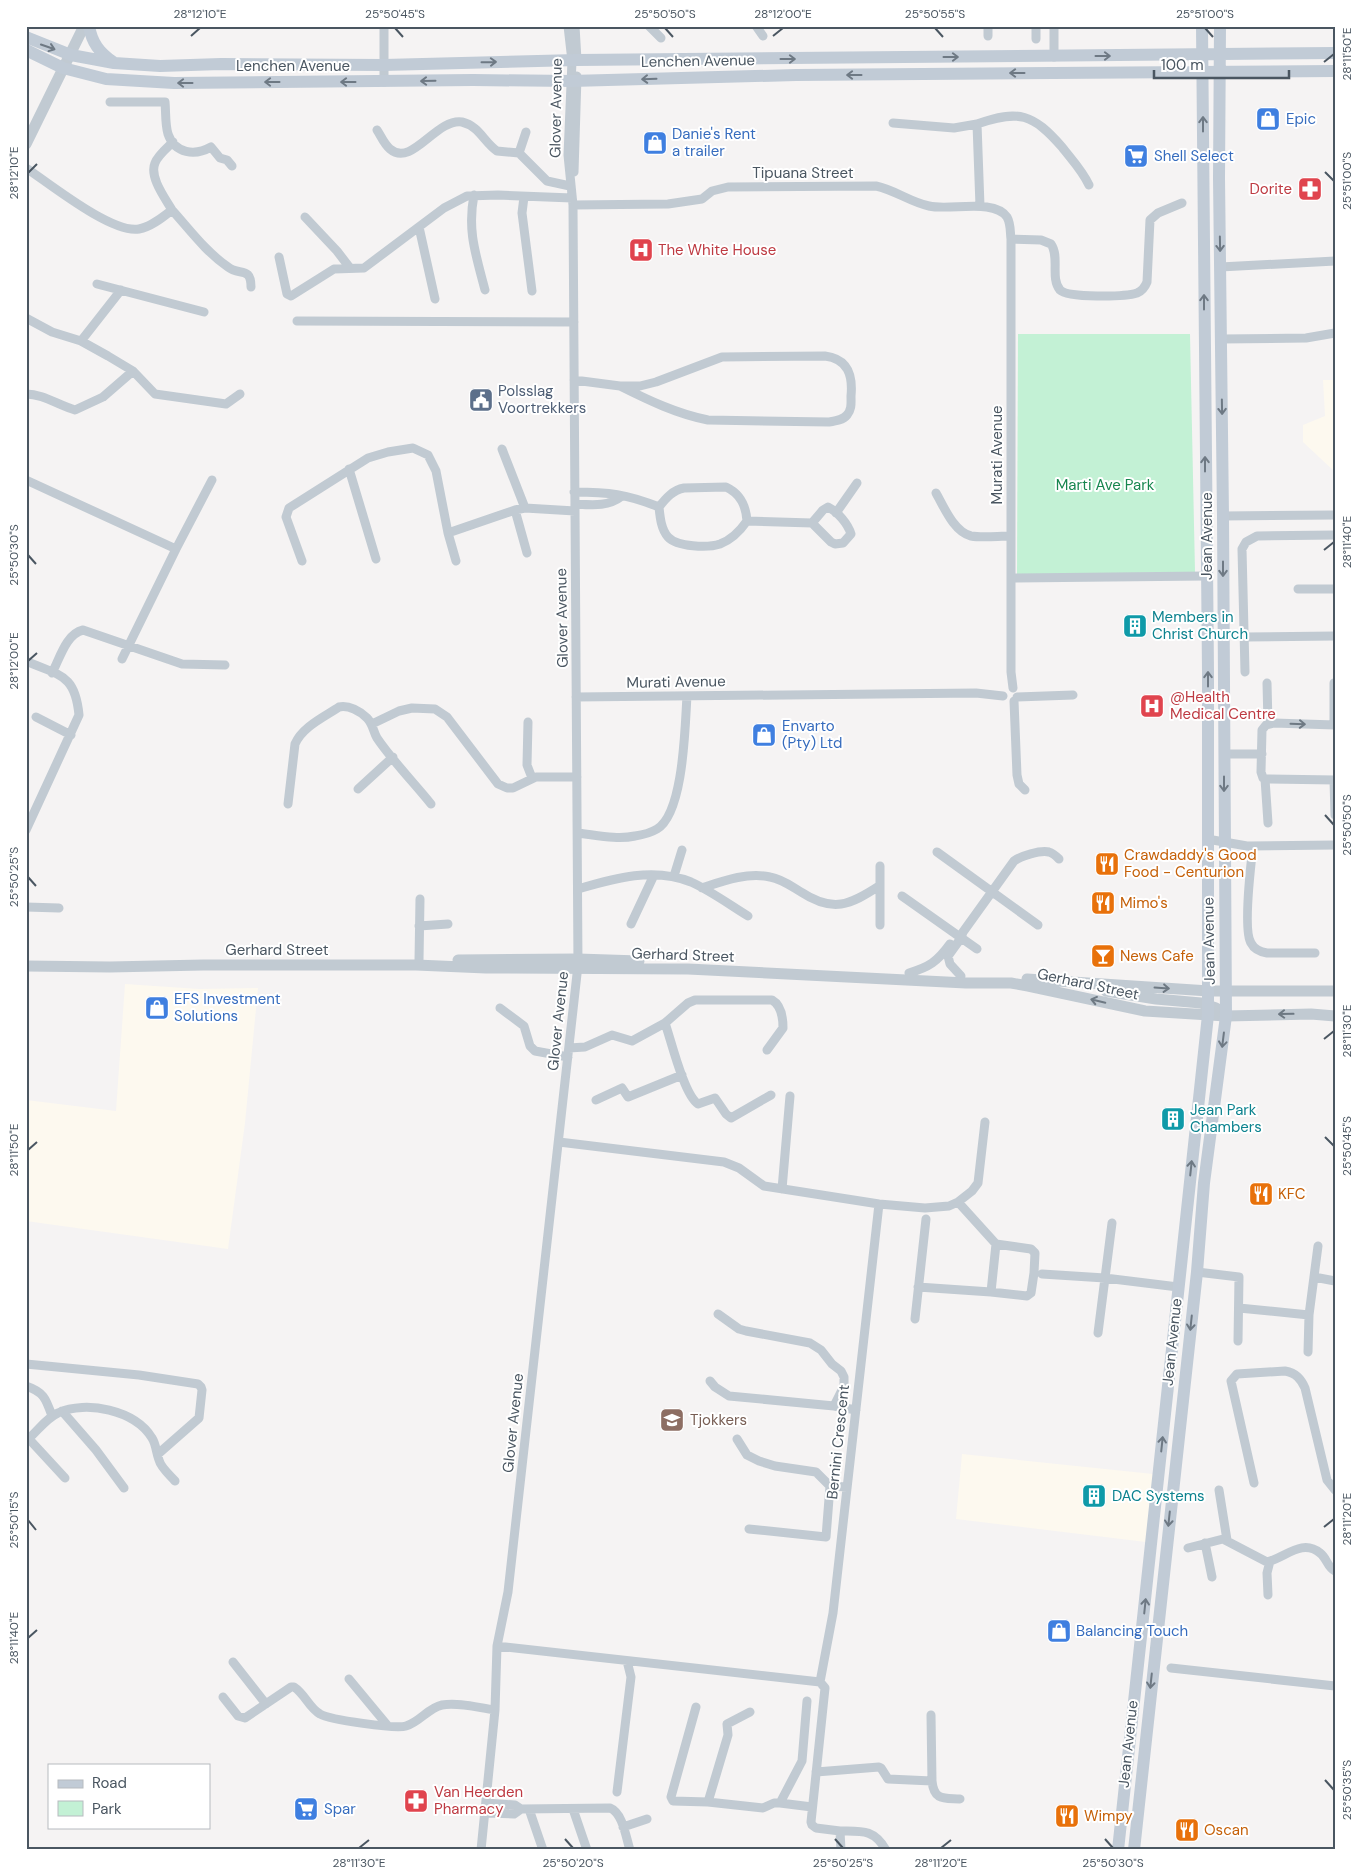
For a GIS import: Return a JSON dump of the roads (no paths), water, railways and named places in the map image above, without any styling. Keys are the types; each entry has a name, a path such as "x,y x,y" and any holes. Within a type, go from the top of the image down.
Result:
{"main road":[{"path":"89,26 91,38 98,50 114,63"},
{"name":"Jean Avenue","path":"1118,1850 1209,991 1202,26"},
{"name":"Jean Avenue","path":"1134,1850 1204,1198 1226,1016 1219,211 1220,26"},
{"name":"Lenchen Avenue","path":"26,37 70,55 114,63 160,66 1335,53"},
{"name":"Lenchen Avenue","path":"26,50 63,68 106,79 174,84 473,80 574,81 796,75 1335,71"},
{"path":"1204,240 1210,216 1213,212 1219,211"},
{"path":"1176,1313 1182,1305 1184,1298 1195,1208 1197,1201 1204,1198"},
{"path":"1124,1793 1131,1788 1136,1747 1145,1739"}],"street":[{"path":"26,144 84,26"},
{"path":"384,26 384,82"},
{"name":"Glover Avenue","path":"568,26 574,60"},
{"name":"Glover Avenue","path":"480,1850 495,1710 497,1646 508,1592 578,964 572,195 574,178 575,26"},
{"path":"649,26 661,38"},
{"path":"756,26 764,36"},
{"path":"1036,26 1036,39"},
{"path":"1054,26 1054,57"},
{"path":"110,102 165,102 168,135 178,148 186,152 202,152 211,147 220,158 227,160 232,166"},
{"path":"893,123 954,128 1004,116 1030,119 1055,139 1081,170 1089,185"},
{"path":"377,130 389,148 399,153 410,151 417,147 445,125 461,122 474,128 497,151 518,153 547,181 572,195"},
{"path":"977,124 980,206"},
{"path":"518,153 526,132"},
{"path":"173,142 154,164 154,171 163,194 172,210 211,254 231,270 239,270 248,274 251,279 251,288"},
{"path":"26,168 113,225 140,229 172,210"},
{"name":"Tipuana Street","path":"572,195 668,204 702,199 712,191 728,188 866,186 894,190 919,203 934,207 980,206 994,208 1006,216 1009,222 1011,239"},
{"path":"280,257 290,296 334,269 364,268 418,226 455,201 467,196 498,194 524,197 572,195"},
{"path":"474,195 471,213 472,234 485,290"},
{"path":"524,197 522,213 532,291"},
{"path":"1011,239 1041,240 1051,244 1055,254 1057,285 1064,293 1123,296 1142,290 1147,282 1150,220 1158,213 1182,203"},
{"path":"305,217 350,268"},
{"path":"418,226 435,299"},
{"name":"Murati Avenue","path":"576,697 986,694 1011,696 1011,239"},
{"path":"1220,267 1335,261"},
{"path":"98,284 204,312"},
{"path":"81,341 121,290"},
{"path":"26,318 52,332 81,341 133,371 150,390 161,395 226,404 240,394"},
{"path":"297,321 574,322"},
{"path":"1221,339 1306,338 1335,333"},
{"path":"574,380 620,386 646,386 722,357 825,356 839,360 844,364 850,375 852,388 851,409 845,417 830,422 708,420 656,404 620,386"},
{"path":"26,394 40,395 58,405 75,410 104,397 133,371"},
{"path":"302,561 286,517 287,511 368,458 388,452 413,448 428,455 436,471 448,533 456,561"},
{"path":"502,449 525,508"},
{"path":"349,469 376,559"},
{"path":"26,480 176,549"},
{"path":"122,659 212,480"},
{"path":"836,513 857,484"},
{"path":"726,487 734,490 743,502 747,522 741,530 721,544 705,546 687,545 672,541 667,536 662,526 658,507 678,489 726,487"},
{"path":"574,492 608,492 658,507"},
{"path":"936,493 947,513 964,533 973,536 1011,536"},
{"path":"448,533 515,510 608,504 622,496"},
{"path":"747,522 812,523 835,544 840,544 847,540 851,534 848,527 832,509 825,508 812,523"},
{"path":"515,510 526,553"},
{"path":"1223,516 1335,515"},
{"path":"1245,672 1242,549 1246,542 1257,536 1335,535"},
{"path":"1012,578 1206,576"},
{"path":"1298,588 1335,589"},
{"path":"52,673 70,638 76,632 83,630 182,664 225,665"},
{"path":"1245,637 1335,636"},
{"path":"26,661 62,676 70,682 76,700 78,715 26,830"},
{"path":"1267,683 1268,724"},
{"path":"1268,823 1265,779 1261,775 1263,727 1268,724 1334,725 1334,683"},
{"path":"1025,790 1019,784 1016,774 1011,696 1073,695"},
{"path":"578,833 635,836 659,828 672,809 681,771 687,696"},
{"path":"288,804 295,744 302,733 339,707 344,706 364,715 372,724 377,738 431,804"},
{"path":"372,724 399,711 412,708 435,709 448,717 498,784 507,788 513,788 532,778 577,777"},
{"path":"36,717 70,735"},
{"path":"528,722 527,765 532,778"},
{"path":"1224,754 1262,754"},
{"path":"358,789 393,757"},
{"path":"1265,779 1334,780 1335,815"},
{"path":"1207,839 1252,846 1335,845"},
{"path":"1252,846 1248,915 1251,944 1262,952 1267,953 1315,954"},
{"path":"674,876 682,850"},
{"path":"937,852 1038,925"},
{"path":"909,973 927,968 945,955 1014,861 1021,856 1049,852 1059,859"},
{"path":"880,866 880,925"},
{"path":"631,924 654,875"},
{"path":"578,889 614,879 654,875 674,876 702,888 748,916"},
{"path":"702,888 737,878 770,877 783,881 813,900 837,905 854,901 879,886"},
{"path":"902,896 960,935 977,949"},
{"path":"419,960 420,899"},
{"path":"26,907 59,908"},
{"path":"420,926 448,924"},
{"path":"945,955 960,976"},
{"name":"Gerhard Street","path":"26,962 419,960 909,973 1209,991 1335,991"},
{"name":"Gerhard Street","path":"26,966 110,968 203,965 420,965 463,968 578,964 1011,984 1145,1011 1208,1010 1226,1016 1311,1014 1335,1016"},
{"path":"1080,983 1111,992 1208,1010"},
{"path":"500,1008 524,1026 530,1046 535,1051 569,1052 612,1035 632,1041 665,1023 688,1003 695,1000 772,1000 780,1009 783,1028 768,1050"},
{"path":"665,1023 682,1075 694,1102 702,1104 715,1098 731,1118 771,1095"},
{"path":"596,1100 622,1088 628,1097 682,1075"},
{"path":"782,1189 790,1096"},
{"path":"558,1142 724,1162 739,1168 764,1186 879,1204 925,1208 949,1206 958,1202 972,1191 978,1183 985,1122"},
{"path":"918,1287 1027,1296 1032,1291 1036,1256 1031,1249 996,1244 958,1202"},
{"name":"Bernini Crescent","path":"840,1831 816,1828 811,1822 825,1688 820,1682 833,1613 879,1204"},
{"path":"915,1319 926,1219"},
{"path":"1098,1333 1112,1223"},
{"path":"991,1292 996,1244"},
{"path":"1308,1352 1309,1315 1318,1246"},
{"path":"1196,1272 1240,1277 1238,1340"},
{"path":"1042,1274 1105,1278 1178,1287"},
{"path":"1314,1277 1335,1281"},
{"path":"1239,1308 1309,1315"},
{"path":"718,1314 739,1329 810,1343 821,1350 832,1364 842,1372 844,1377 844,1386 834,1406"},
{"path":"26,1364 130,1374 198,1384 202,1390 199,1418 158,1454"},
{"path":"1254,1483 1231,1381 1237,1374 1286,1371 1292,1372 1300,1378 1305,1388 1327,1480 1335,1490"},
{"path":"710,1381 729,1396 834,1406 856,1410"},
{"path":"26,1386 39,1391 45,1399 52,1416"},
{"path":"65,1478 28,1440 52,1416 74,1408 89,1408 114,1411 125,1415 144,1427 152,1438 160,1464 175,1481"},
{"path":"62,1412 96,1450 124,1488"},
{"path":"737,1439 747,1455 759,1461 775,1466 816,1472 830,1486 847,1487"},
{"path":"749,1529 826,1537 830,1486"},
{"path":"1219,1490 1227,1540"},
{"path":"1188,1548 1218,1540 1227,1540 1261,1560 1270,1561 1296,1548 1310,1548 1322,1555 1328,1567 1335,1571"},
{"path":"1205,1543 1212,1577"},
{"path":"1268,1596 1267,1573 1270,1561"},
{"path":"497,1646 820,1682"},
{"path":"617,1792 632,1677 627,1661"},
{"path":"233,1662 266,1704"},
{"path":"1171,1668 1335,1686"},
{"path":"349,1679 388,1726"},
{"path":"223,1697 238,1716 243,1718 248,1717 294,1687 314,1710 327,1717 388,1726 405,1726 414,1723 433,1708 442,1705 451,1704 495,1710"},
{"path":"780,1803 802,1761 807,1701"},
{"path":"696,1707 671,1800 762,1808 774,1803 812,1807"},
{"path":"708,1802 728,1735 727,1724 750,1712"},
{"path":"931,1715 932,1781 936,1795 960,1799"},
{"path":"816,1772 879,1767 888,1779 932,1781"},
{"path":"486,1803 515,1805 525,1809 610,1808 619,1815 630,1850"},
{"path":"485,1813 514,1814 525,1809"},
{"path":"525,1809 543,1850"},
{"path":"573,1809 587,1850"},
{"path":"623,1827 646,1818"},
{"path":"841,1850 840,1831 866,1832 881,1841 886,1850"}],"place":[{"name":"Epic","path":"1268,119"},
{"name":"Danie's Rent a trailer","path":"655,143"},
{"name":"Shell Select","path":"1136,156"},
{"name":"Dorite","path":"1310,189"},
{"name":"The White House","path":"641,250"},
{"name":"Polsslag Voortrekkers","path":"481,400"},
{"name":"Members in Christ Church","path":"1135,626"},
{"name":"@Health Medical Centre","path":"1152,706"},
{"name":"Envarto (Pty) Ltd","path":"764,735"},
{"name":"Crawdaddy's Good Food - Centurion","path":"1107,864"},
{"name":"Mimo's","path":"1103,903"},
{"name":"News Cafe","path":"1103,956"},
{"name":"EFS Investment Solutions","path":"157,1008"},
{"name":"Jean Park Chambers","path":"1173,1119"},
{"name":"KFC","path":"1261,1194"},
{"name":"Tjokkers","path":"672,1420"},
{"name":"DAC Systems","path":"1094,1496"},
{"name":"Balancing Touch","path":"1059,1631"},
{"name":"Van Heerden Pharmacy","path":"416,1801"},
{"name":"Spar","path":"306,1809"},
{"name":"Wimpy","path":"1067,1816"},
{"name":"Oscan","path":"1187,1830"}],"park label":[{"name":"Marti Ave Park","path":"1105,485"}]}
